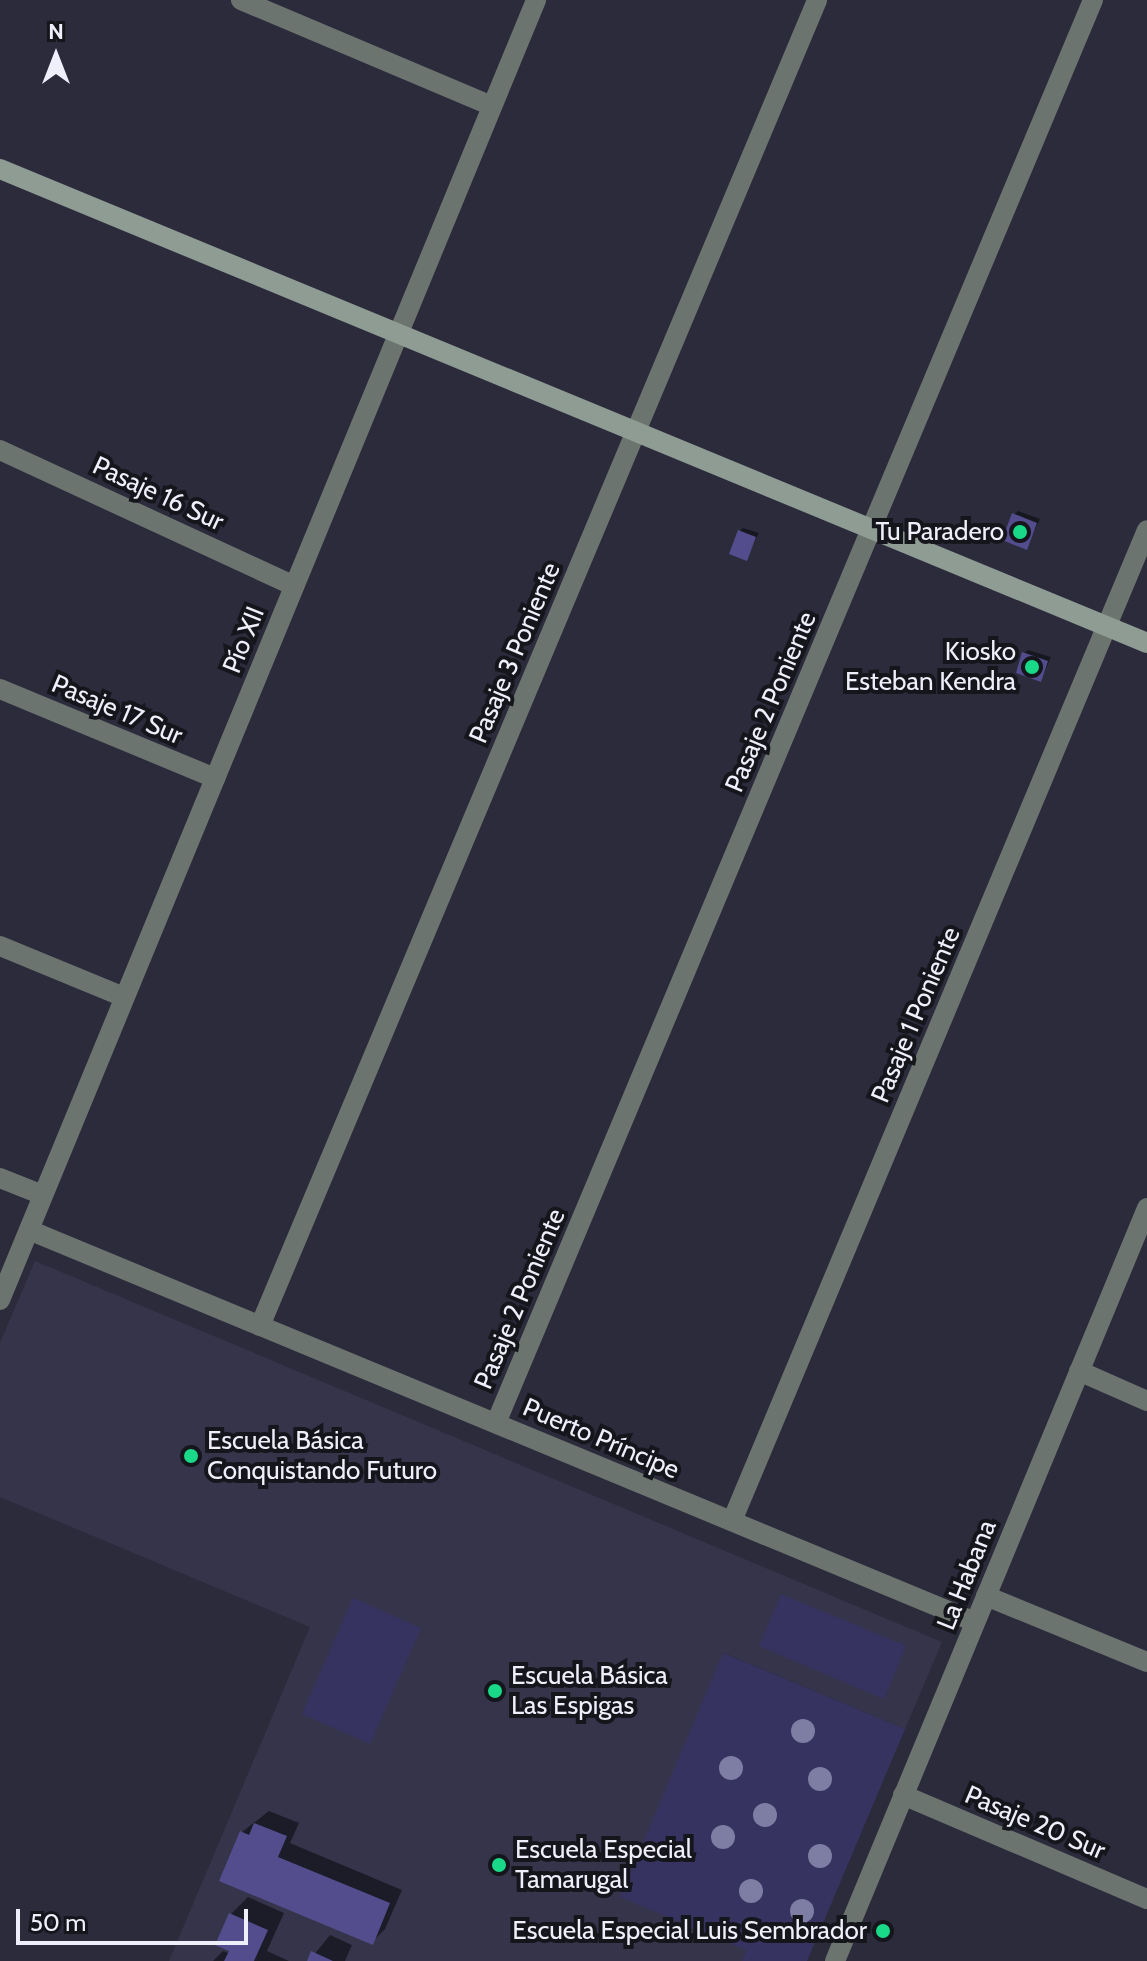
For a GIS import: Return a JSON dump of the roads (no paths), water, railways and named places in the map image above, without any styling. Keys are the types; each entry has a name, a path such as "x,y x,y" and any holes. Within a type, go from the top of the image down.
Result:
{"main road":[{"path":"0,169 1147,643"}],"street":[{"path":"241,0 492,106"},
{"name":"Pío XII","path":"0,1300 536,0"},
{"name":"Pasaje 3 Poniente","path":"260,1326 817,0"},
{"name":"Pasaje 2 Poniente","path":"496,1423 1093,0"},
{"name":"Pasaje 16 Sur","path":"0,450 294,586"},
{"name":"Pasaje 1 Poniente","path":"732,1521 1147,530"},
{"name":"Pasaje 17 Sur","path":"0,689 215,778"},
{"path":"0,946 124,997"},
{"path":"0,1178 43,1195"},
{"name":"La Habana","path":"835,1961 1147,1208"},
{"name":"Puerto Príncipe","path":"29,1230 975,1622"},
{"path":"1079,1371 1147,1401"},
{"path":"986,1596 1147,1662"},
{"name":"Pasaje 20 Sur","path":"903,1795 1147,1899"}],"place":[{"name":"Tu Paradero","path":"1020,532"},
{"name":"Kiosko Esteban Kendra","path":"1032,667"},
{"name":"Escuela Básica Conquistando Futuro","path":"191,1456"},
{"name":"Escuela Básica Las Espigas","path":"495,1691"},
{"name":"Escuela Especial Tamarugal","path":"499,1865"},
{"name":"Escuela Especial Luis Sembrador","path":"883,1931"}]}
